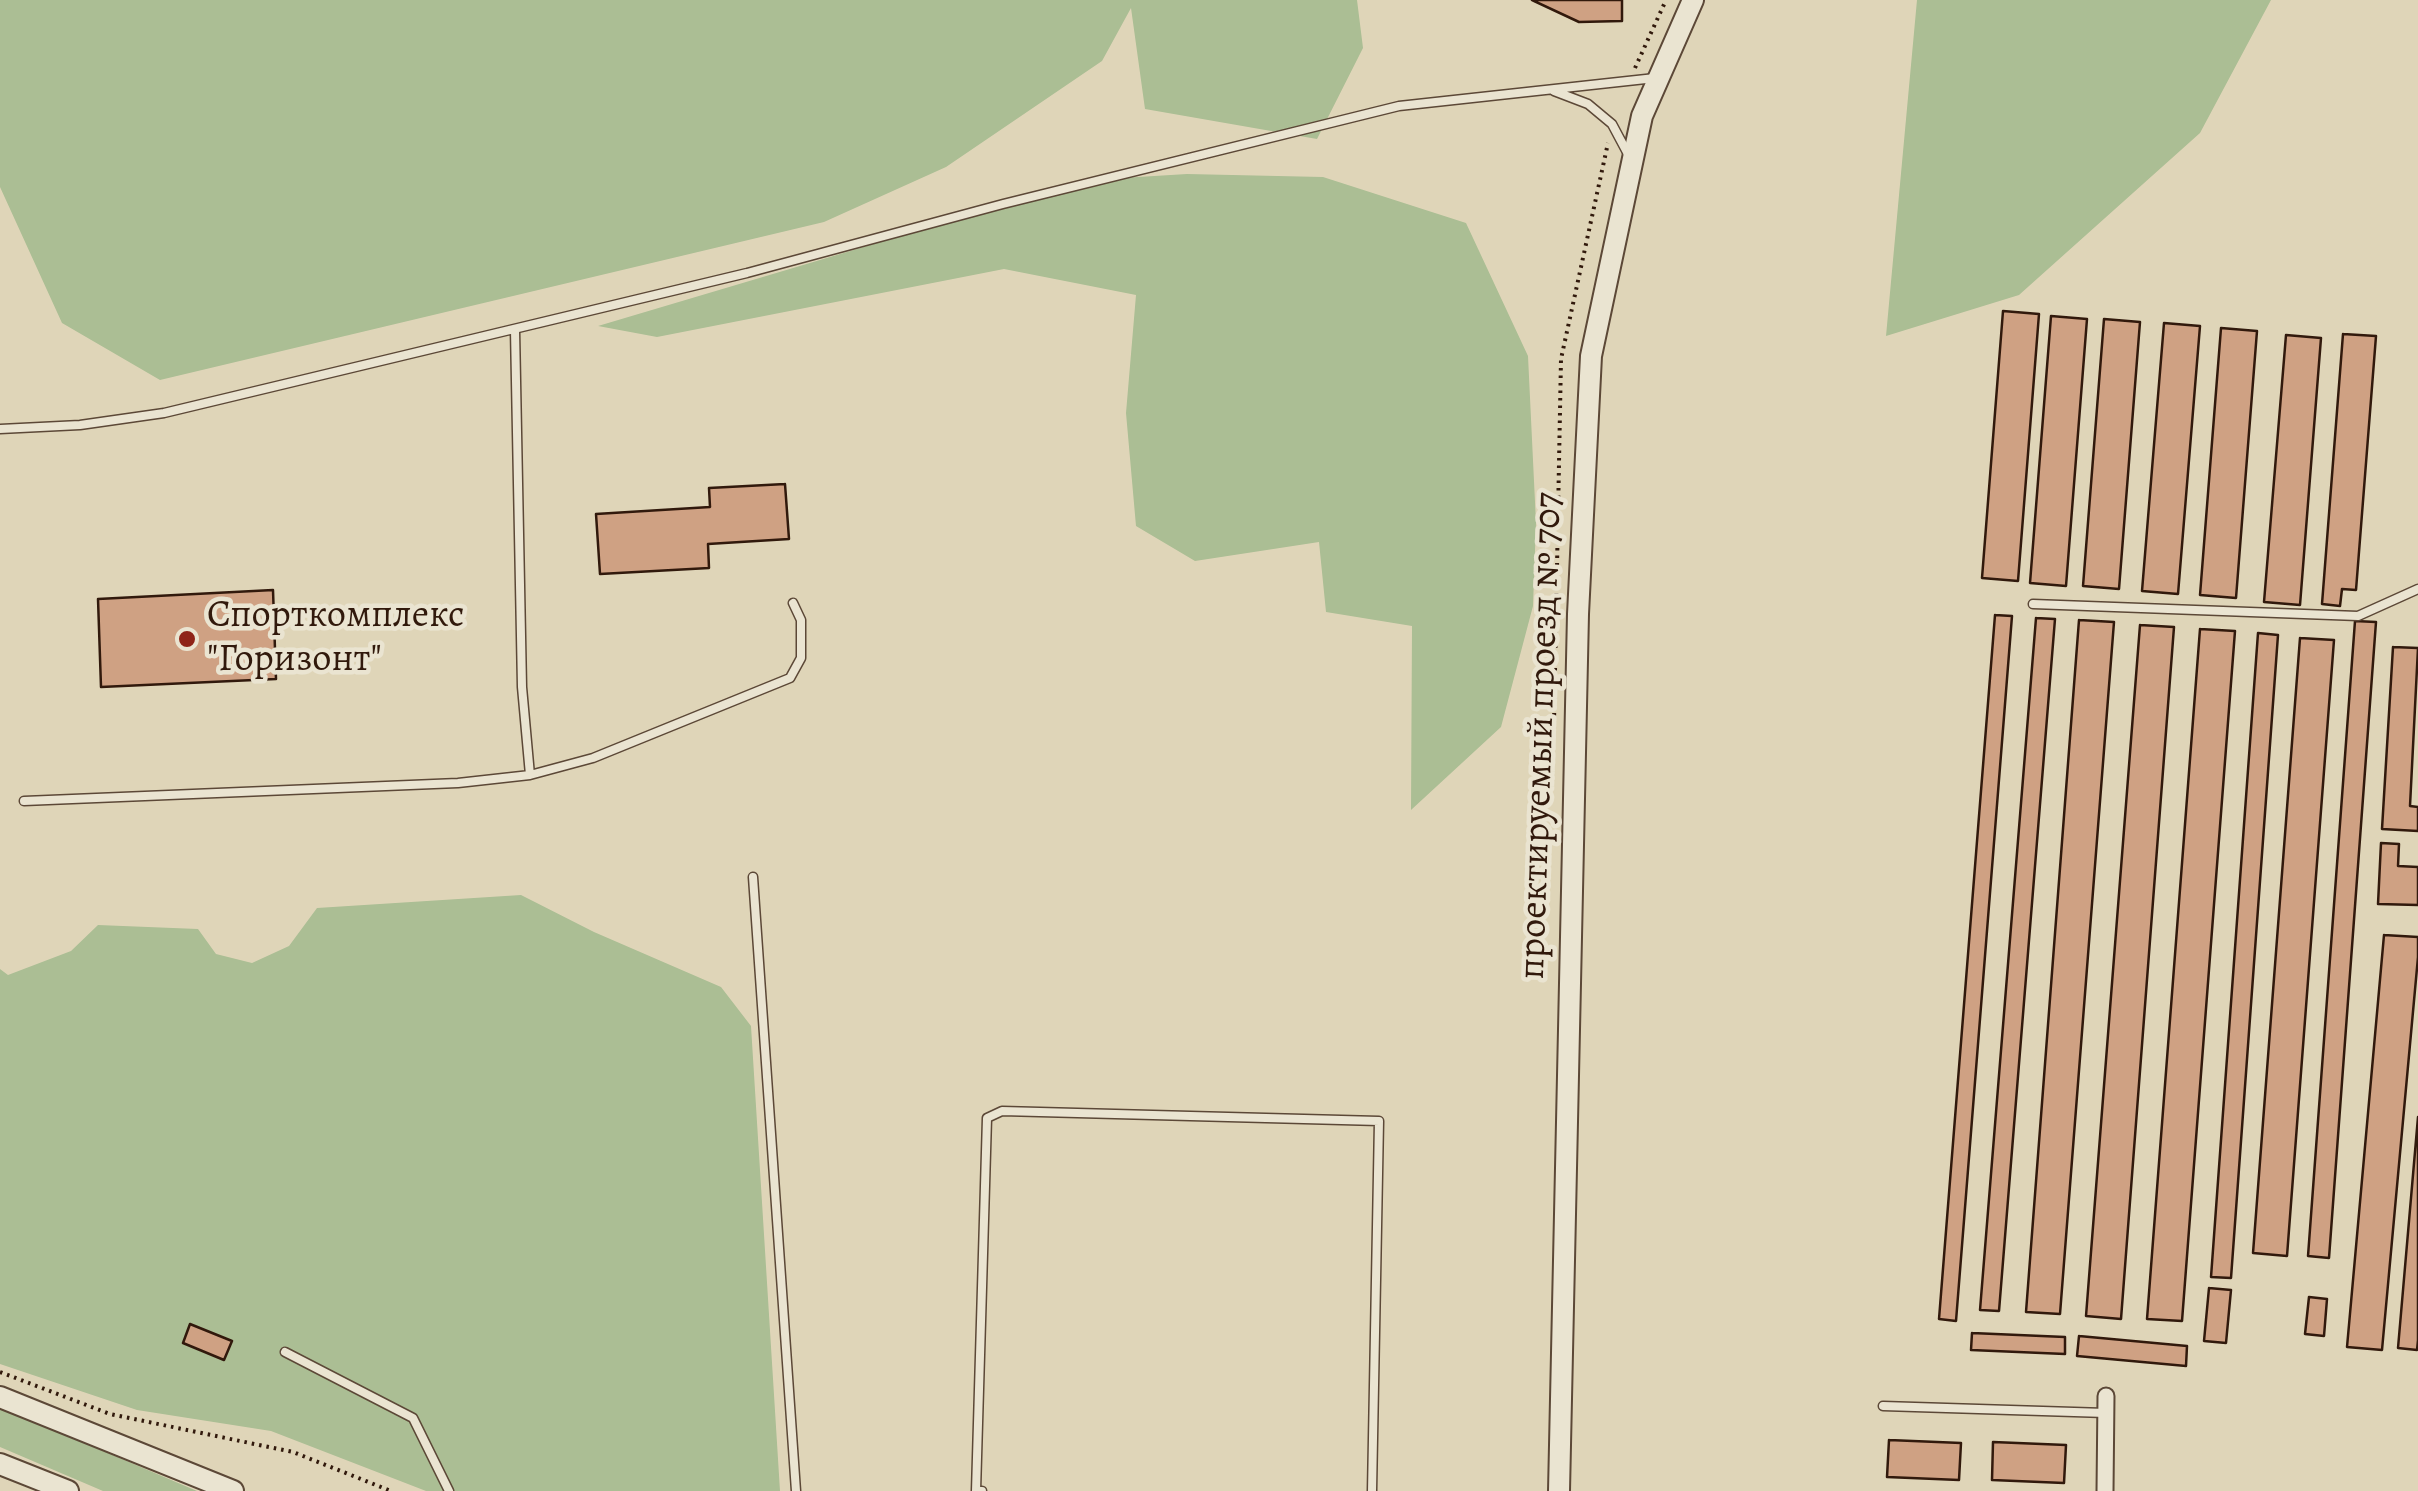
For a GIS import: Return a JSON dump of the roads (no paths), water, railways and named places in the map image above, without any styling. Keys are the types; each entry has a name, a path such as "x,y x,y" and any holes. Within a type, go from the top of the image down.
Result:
{"street":[{"name":"проектируемый проезд № 707","path":"1559,1491 1578,614 1591,356 1642,116 1693,0"},
{"path":"2105,1491 2106,1396"},
{"path":"0,1397 233,1491"},
{"path":"0,1464 68,1491"}],"lane":[{"path":"0,429 80,425 164,413 747,273 1003,204 1399,106 1659,77"},
{"path":"1550,89 1588,104 1612,124 1632,161"},
{"path":"514,330 522,687 530,775"},
{"path":"2033,604 2358,616 2418,589"},
{"path":"24,801 458,783 530,775 629,745 790,678 801,658 801,620 793,604"},
{"path":"753,878 796,1491"},
{"path":"982,1491 976,1490 986,1118 1002,1111 1379,1121 1372,1491"},
{"path":"285,1352 413,1418 449,1491"},
{"path":"1882,1406 2106,1413"}],"place":[{"name":"Спорткомплекс \"Горизонт\"","path":"187,639"}]}
